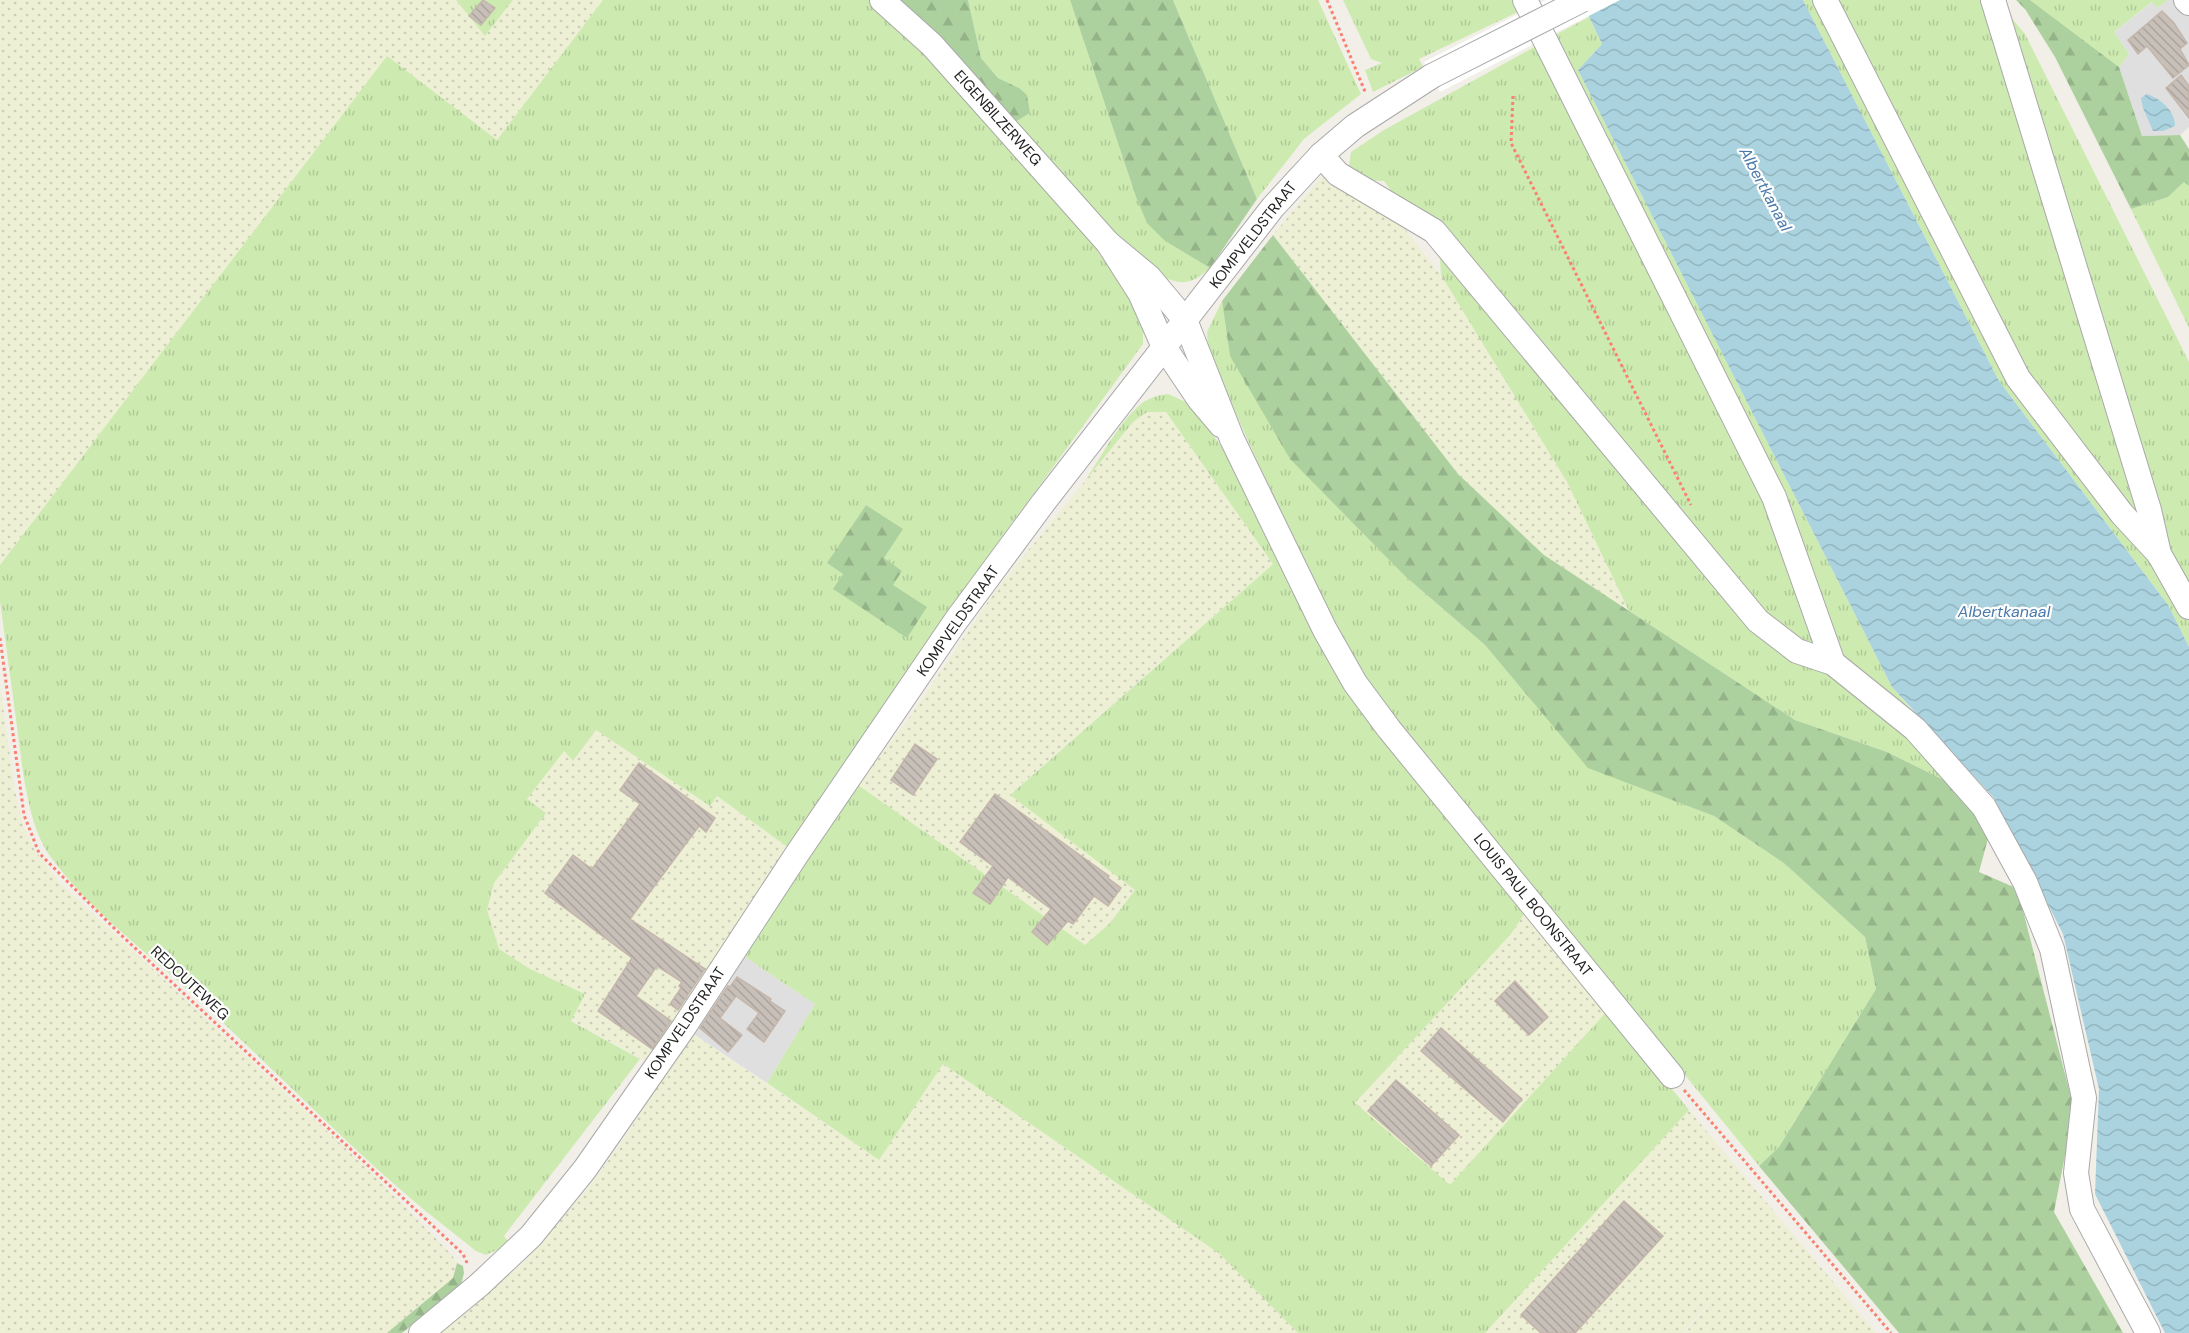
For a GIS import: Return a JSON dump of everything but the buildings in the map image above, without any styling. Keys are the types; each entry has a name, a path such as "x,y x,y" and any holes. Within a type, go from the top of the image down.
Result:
{"street":[{"name":"EIGENBILZERWEG","path":"882,0 932,45 1108,243 1149,277 1185,320"},
{"path":"1525,0 1774,497 1833,663"},
{"name":"KOMPVELDSTRAAT","path":"421,1333 479,1285 531,1236 585,1169 684,1027 797,854 955,622 1043,503 1273,207 1321,155 1377,111 1432,76 1581,0"},
{"path":"1825,0 2018,378 2122,514 2159,554 2189,607"},
{"path":"1994,0 2149,510 2159,554"},
{"path":"1321,155 1338,174 1434,231 1758,621 1797,651 1833,663 1915,729 1984,807 2025,882 2052,949 2084,1098 2076,1173 2082,1209 2148,1333"},
{"name":"EIGENBILZERWEG","path":"1108,243 1140,293 1164,347"},
{"name":"LOUIS PAUL BOONSTRAAT","path":"1185,320 1232,439 1325,630 1355,683 1389,729 1672,1076"},
{"name":"LOUIS PAUL BOONSTRAAT","path":"1164,347 1199,399 1232,439"}],"path":[{"path":"1327,0 1367,95 1377,111"},
{"path":"1513,96 1511,143 1693,512"},
{"name":"REDOUTEWEG","path":"0,638 24,814 39,853 128,942 463,1254 479,1285"},
{"path":"1672,1076 1891,1333"}],"shaded area":[{"path":"2168,0 2178,0 2189,13 2189,127 2180,135 2142,136 2119,67 2129,54 2114,32 2153,2 2157,8"},
{"path":"742,955 815,1004 767,1083 689,1031"}],"green space":[{"path":"0,0 456,0 485,36 513,0 603,0 497,140 387,57 0,565"},
{"path":"456,0 513,0 485,36"},
{"path":"603,0 874,0 930,51 1081,227 1102,258 1132,293 1143,313 1143,344 972,578 923,649 793,851 717,796 710,806 596,730 573,761 564,751 527,799 546,813 494,883 487,910 499,949 530,969 585,994 571,1021 640,1059 504,1236 510,1244 486,1255 476,1251 381,1173 175,978 100,912 65,876 50,856 36,828 24,779 0,601 0,565 387,56 497,140","holes":["866,505 902,529 884,558 907,637 834,589 843,574 828,563"]},
{"path":"897,0 968,0 981,58 998,78 1019,88 1027,95 1030,113 1015,122"},
{"path":"968,0 1070,0 1136,197 1165,241 1210,268 1198,278 1180,282 1157,273 1117,236 1072,188 1015,122 1030,113 1019,88 998,78 981,58"},
{"path":"1070,0 1173,0 1257,199 1210,268 1165,241 1147,223 1136,197"},
{"path":"1173,0 1318,0 1361,94 1304,139 1257,199"},
{"path":"1343,0 1517,0 1522,10 1419,59 1423,67 1373,92 1365,70 1382,63 1371,59"},
{"path":"1803,0 1818,0 1987,334 2181,604 2189,620 2189,647 2168,605 1999,381"},
{"path":"1832,0 1986,0 2140,504 2136,510 2128,511 2030,385"},
{"path":"2016,0 2030,0 2119,67 2142,136 2180,135 2189,149 2189,186 2184,182 2168,197 2131,209 2055,57 2025,9"},
{"path":"2030,0 2168,0 2157,8 2152,2 2114,32 2129,54 2119,67"},
{"path":"1999,3 2025,34 2189,362 2189,591 2167,539"},
{"path":"1589,17 1602,44 1578,70 1892,687 1926,726 1853,670 1835,648 1553,36"},
{"path":"1536,46 1771,504 1823,671 1880,710 1958,787 1887,752 1795,720 1629,611 1567,482 1441,275 1438,225 1401,205 1384,181 1361,180 1349,166 1351,152 1384,130"},
{"path":"1323,175 1401,224 1441,275 1567,482 1629,611 1544,555 1458,474 1273,235"},
{"path":"2184,182 2189,186 2189,328 2131,209 2168,197"},
{"path":"1273,235 1458,474 1544,555 1795,720 1887,752 1958,787 1990,831 1979,872 2016,888 2074,1109 2054,1212 2123,1333 1899,1333 1759,1166 1779,1147 1876,989 1865,937 1785,864 1714,816 1588,768 1485,645 1406,577 1290,459 1230,356 1222,301"},
{"path":"1222,301 1230,356 1406,577 1485,645 1588,767 1714,816 1785,864 1865,937 1876,989 1779,1147 1759,1166 1392,715 1341,645 1208,348 1207,332"},
{"path":"1168,394 1188,403 1200,416 1232,462 1322,642 1526,911 1511,934 1355,1103 1450,1185 1608,1010 1689,1110 1485,1333 1298,1333 1220,1254 943,1064 879,1160 767,1083 815,1004 742,955 858,785 1085,945 1110,923 1135,890 1010,795 1273,564 1166,412 1147,412 1133,422 1085,481 1128,416 1145,401"},
{"path":"1147,412 1166,412 1273,564 1010,794 1135,889 1110,923 1085,945 858,785 909,718 996,590 1133,422"},
{"path":"866,505 903,529 884,558 902,571 893,585 927,607 907,638 833,589 843,574 827,563"},
{"path":"0,684 15,791 23,825 34,849 59,882 369,1170 452,1255 457,1263 453,1278 387,1333 0,1333"},
{"path":"596,730 710,806 717,796 793,851 650,1064 571,1020 585,994 530,969 499,949 487,910 494,883 546,813 527,799 564,750 574,761"},
{"path":"1526,911 1608,1010 1450,1186 1355,1103 1511,934"},
{"path":"689,1031 879,1160 943,1064 1220,1254 1298,1333 438,1333 522,1264 589,1187 630,1130"},
{"path":"1689,1110 1876,1333 1685,1333 1716,1295 1683,1333 1485,1333"},
{"path":"457,1263 463,1266 461,1285 402,1333 387,1333 453,1278"}],"water":[{"name":"Albertkanaal","path":"1581,0 1803,0 1999,381 2168,605 2189,647 2189,1333 2165,1333 2095,1194 2099,1089 2063,934 1994,798 1892,687 1578,70 1602,44"},
{"path":"2147,94 2166,106 2173,115 2175,126 2163,131 2153,131 2141,98"}],"pier":[{"path":"1546,0 1620,0 1440,92 1424,62"}]}
